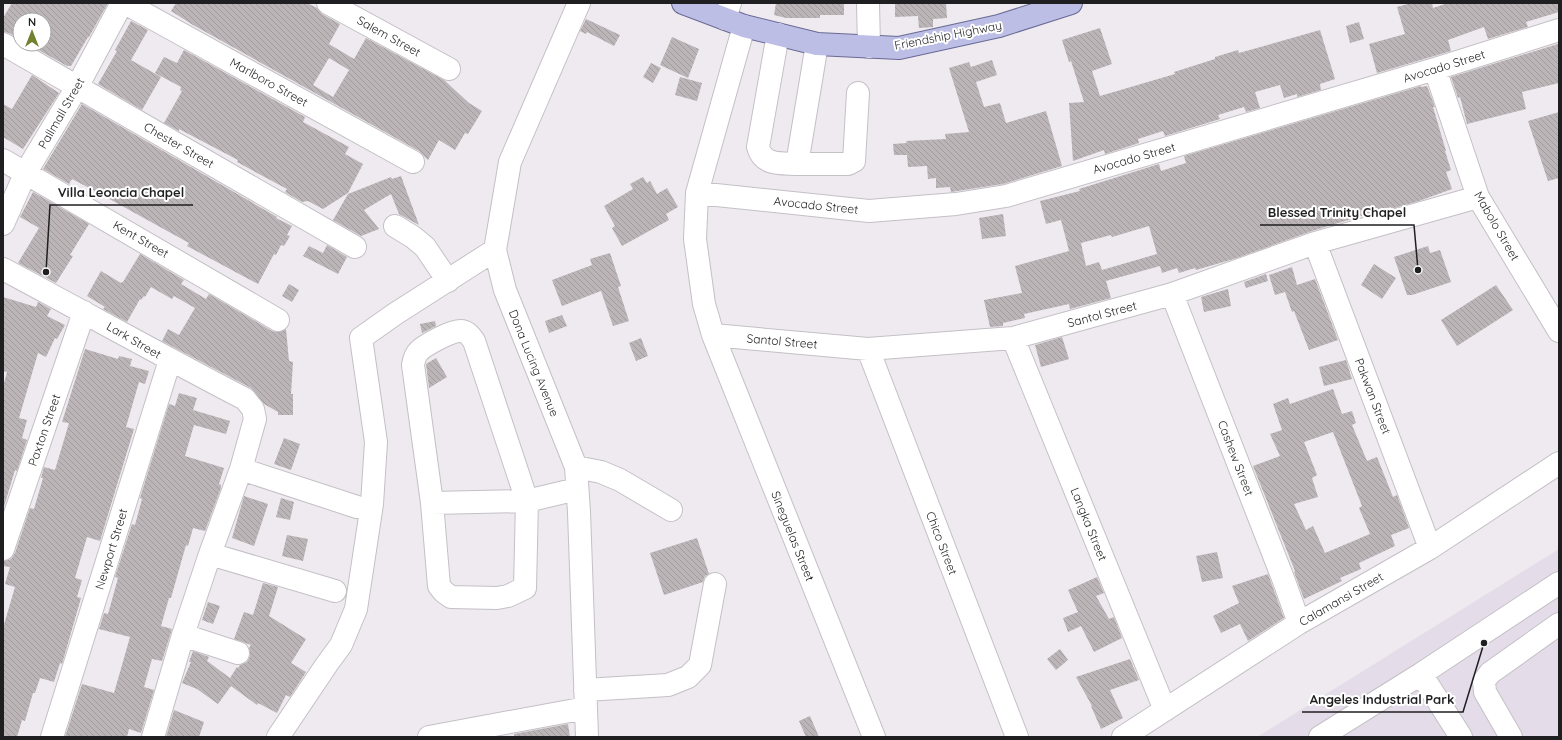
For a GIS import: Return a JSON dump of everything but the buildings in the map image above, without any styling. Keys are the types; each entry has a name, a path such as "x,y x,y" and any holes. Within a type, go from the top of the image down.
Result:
{"main road":[{"name":"Friendship Highway","path":"683,3 733,16 778,34 817,44 899,48 999,26 1071,3"}],"street":[{"name":"Pallmall Street","path":"3,224 26,172 77,87 122,3"},
{"name":"Marlboro Street","path":"125,3 413,162"},
{"name":"Salem Street","path":"328,3 449,69"},
{"name":"Dona Lucing Avenue","path":"578,3 510,162 495,250 505,290 576,467 582,567 587,737"},
{"path":"868,3 869,47"},
{"name":"Sineguelas Street","path":"733,16 697,193 695,239 704,304 713,335 874,737"},
{"name":"Avocado Street","path":"697,193 869,211 956,204 1006,196 1434,70 1559,30"},
{"path":"778,34 758,147 759,152 765,159 773,163 797,164 848,164 854,161 858,93"},
{"name":"Chester Street","path":"3,44 356,247"},
{"path":"797,164 817,44"},
{"name":"Mabolo Street","path":"1434,70 1478,197 1559,331"},
{"name":"Kent Street","path":"3,160 278,320"},
{"name":"Santol Street","path":"713,335 868,349 1013,338 1172,294 1315,243 1478,197"},
{"path":"395,226 413,237 425,247 448,281"},
{"name":"Pakwan Street","path":"1315,243 1430,548"},
{"path":"278,737 341,645 356,609 372,504 376,442 360,338 495,250"},
{"name":"Lark Street","path":"3,269 244,400 253,409 255,419 241,469"},
{"name":"Cashew Street","path":"1172,294 1299,623"},
{"name":"Paxton Street","path":"3,549 84,312"},
{"path":"453,331 462,331 470,335 474,341 526,501 525,588 508,596 497,598 451,597 444,592 439,586 432,503 413,365 414,358 420,350 453,331"},
{"name":"Langka Street","path":"1013,338 1165,710"},
{"name":"Chico Street","path":"868,349 1017,737"},
{"name":"Newport Street","path":"52,737 170,360"},
{"name":"Calamansi Street","path":"1123,737 1299,623 1430,548 1559,463"},
{"path":"576,467 601,472 620,480 672,510"},
{"path":"153,737 182,635 241,469 357,507"},
{"path":"432,503 526,501 577,489"},
{"path":"210,554 335,591"},
{"path":"429,737 585,699 668,685 688,677 700,665 715,584"},
{"path":"1320,737 1422,674 1552,588 1559,623 1490,673 1484,681 1485,692 1511,737"},
{"path":"182,635 238,652"},
{"path":"1422,674 1461,737"}],"shaded area":[{"path":"1559,549 1559,737 1257,737"}],"place":[{"name":"Blessed Trinity Chapel","path":"1418,270"},
{"name":"Villa Leoncia Chapel","path":"46,272"},
{"name":"Angeles Industrial Park","path":"1484,643"}]}
